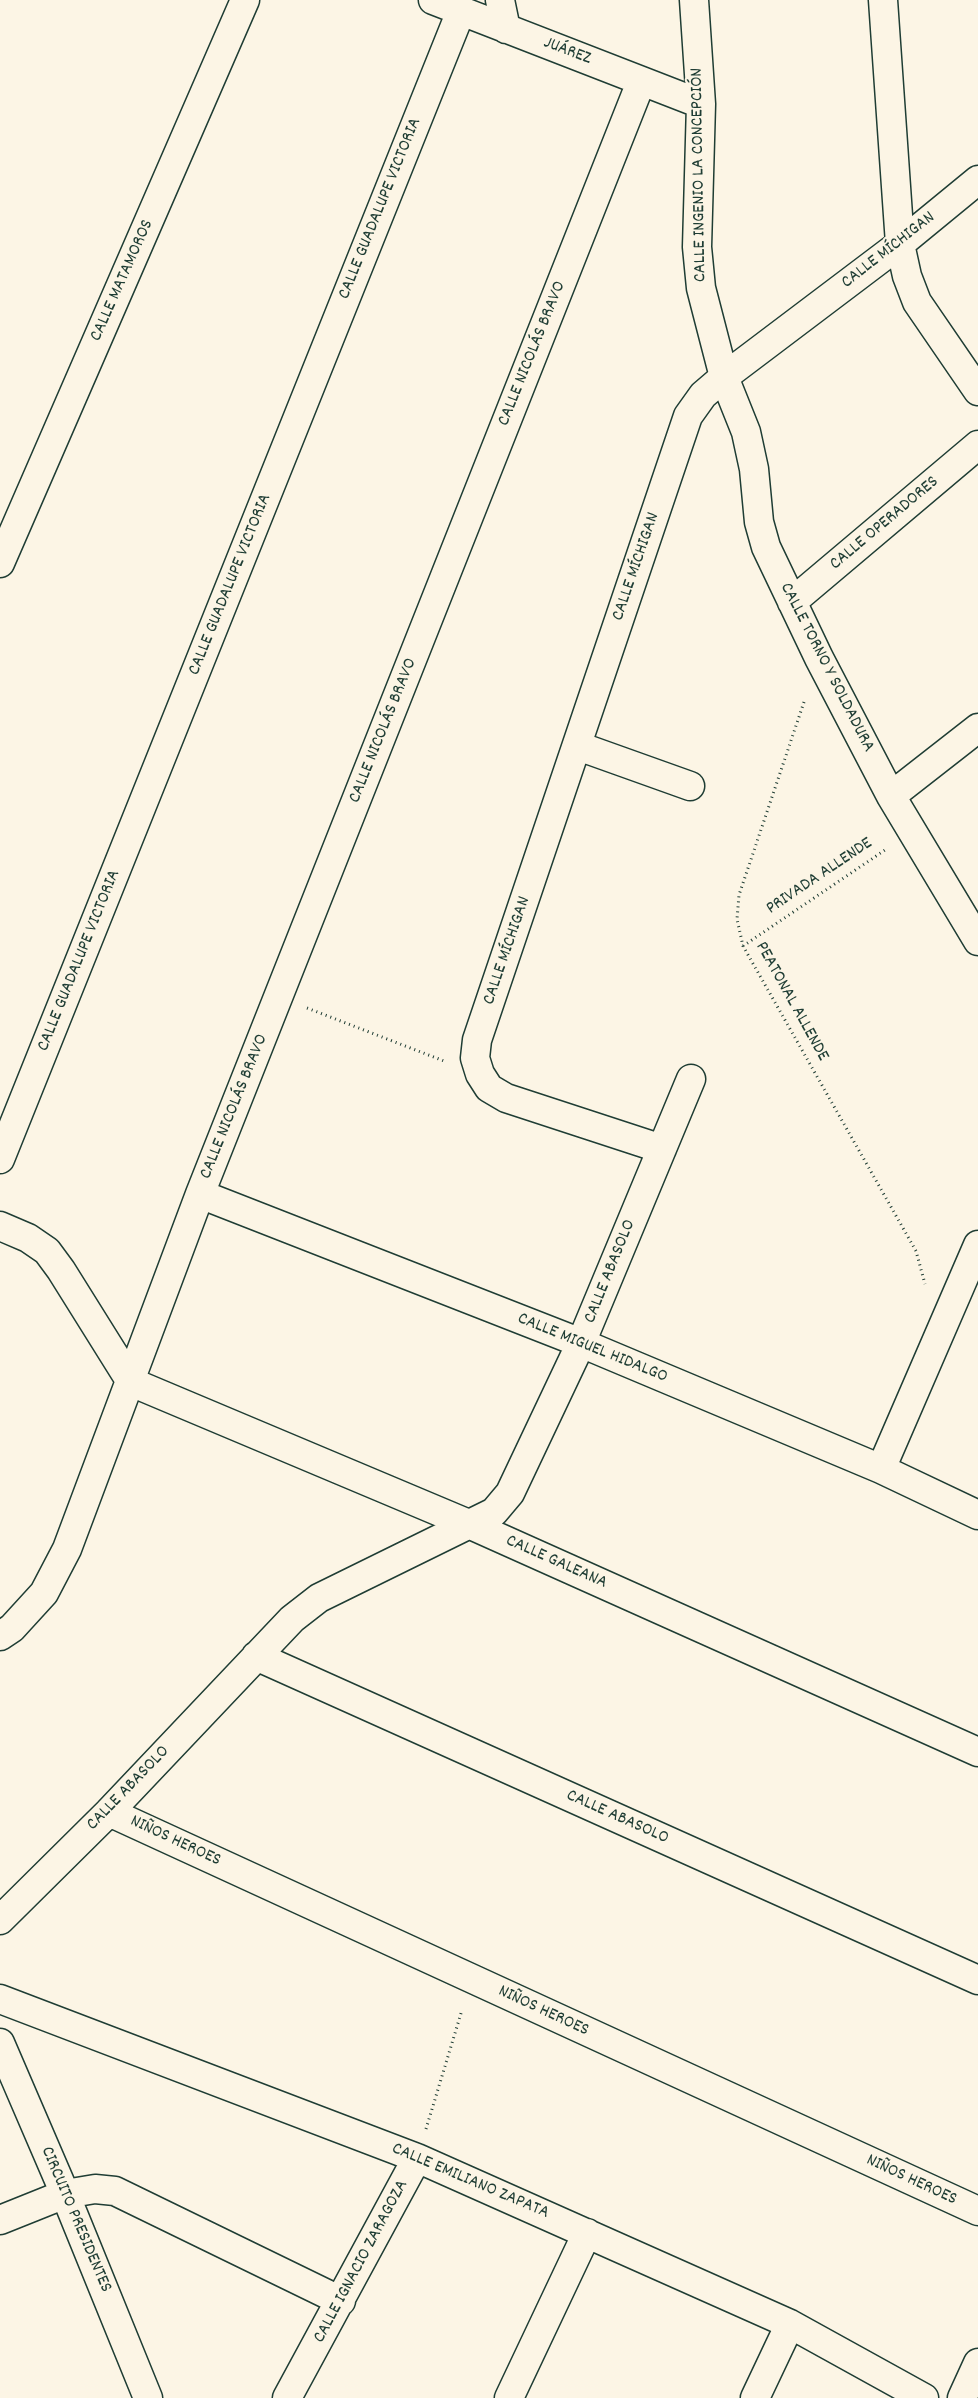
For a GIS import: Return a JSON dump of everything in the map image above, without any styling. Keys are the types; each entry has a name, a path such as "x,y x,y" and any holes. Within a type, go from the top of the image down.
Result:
{"street":[{"name":"CALLE MATAMOROS","path":"0,563 245,0"},
{"name":"JUÁREZ","path":"433,0 701,104"},
{"path":"500,0 506,29"},
{"name":"CALLE INGENIO LA CONCEPCIÓN","path":"694,0 701,104 698,255 701,288 724,377"},
{"path":"883,0 900,244 907,276 917,302 978,391"},
{"name":"CALLE GUADALUPE VICTORIA","path":"0,1159 461,11"},
{"name":"CALLE NICOLÁS BRAVO","path":"0,1636 12,1628 44,1593 67,1549 200,1194 641,82"},
{"name":"CALLE MÍCHIGAN","path":"480,1074 475,1058 477,1040 578,746 688,416 703,395 724,377 900,244 978,180"},
{"name":"CALLE TORNO Y SOLDADURA","path":"724,377 746,432 754,469 760,522 766,547 819,658 892,796 978,941"},
{"name":"CALLE OPERADORES","path":"792,602 978,445"},
{"path":"892,796 978,728"},
{"path":"578,746 690,786"},
{"path":"480,1074 489,1088 506,1098 662,1149"},
{"name":"CALLE ABASOLO","path":"0,1920 109,1812 292,1619 319,1598 471,1525 494,1512 510,1493 581,1343 691,1079"},
{"name":"CALLE MIGUEL HIDALGO","path":"200,1194 581,1343 881,1468 978,1515"},
{"path":"0,1226 28,1238 47,1252 61,1270 131,1382"},
{"path":"881,1468 978,1245"},
{"name":"CALLE GALEANA","path":"131,1382 471,1525 978,1752"},
{"name":"CALLE ABASOLO","path":"256,1656 978,1980"},
{"name":"NIÑOS HEROES","path":"109,1812 978,2212"},
{"name":"CALLE EMILIANO ZAPATA","path":"0,2000 418,2158 790,2324 924,2398"},
{"name":"CIRCUITO PRESIDENTES","path":"0,2044 65,2194 148,2398"},
{"name":"CALLE IGNACIO ZARAGOZA","path":"287,2398 418,2158"},
{"path":"0,2220 65,2194 95,2189 115,2191 341,2301"},
{"path":"509,2398 587,2233"},
{"path":"755,2398 790,2324"},
{"path":"962,2398 978,2363"}],"path":[{"name":"PEATONAL ALLENDE","path":"819,658 739,895 737,920 742,946 916,1251 926,1287"},
{"name":"PRIVADA ALLENDE","path":"742,946 913,832"},
{"path":"278,997 480,1074"},
{"path":"418,2158 472,1979"}]}
